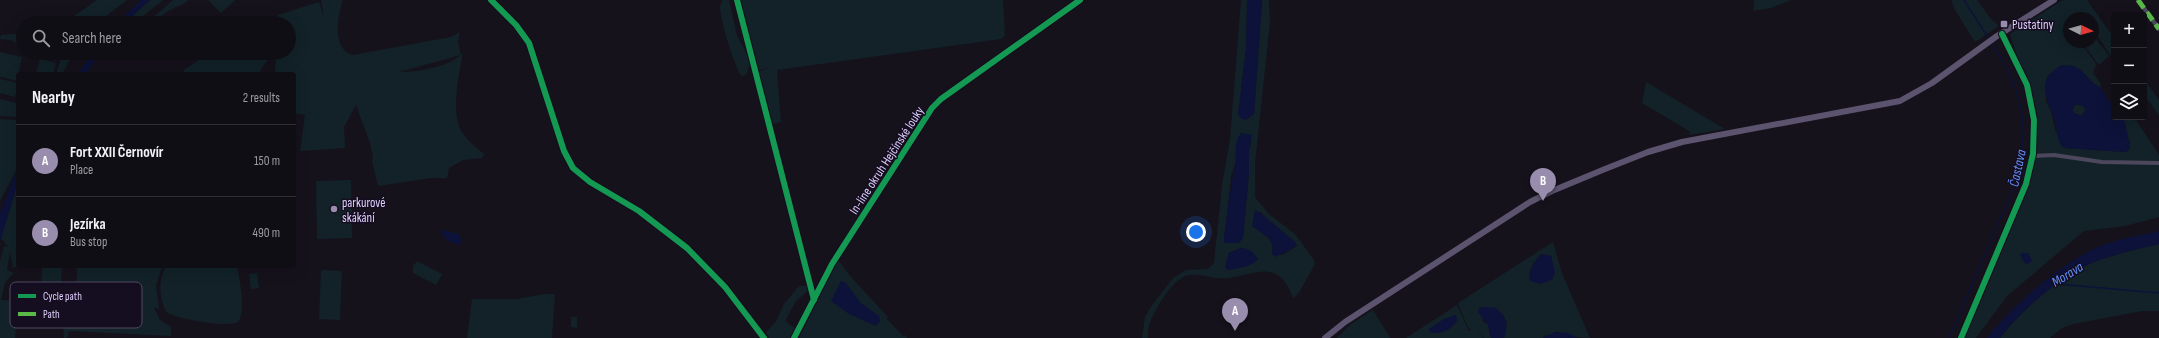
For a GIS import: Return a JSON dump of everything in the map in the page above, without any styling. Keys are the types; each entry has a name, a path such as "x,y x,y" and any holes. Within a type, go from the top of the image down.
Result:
{"main road":[{"path":"1325,338 1345,322 1530,202 1552,191 1648,152 1682,142 1900,101 1932,83 1985,45 2054,0"}],"street":[{"path":"490,0 518,27 529,43 564,151 573,168 590,182 639,211 687,248 725,287 764,338"},
{"path":"2138,0 2159,29"},
{"path":"1961,338 2026,184 2033,156 2034,120 2027,85 2000,35"},
{"path":"2033,156 2054,155 2102,162 2159,163"},
{"path":"794,338 814,300"}],"shaded area":[{"path":"97,0 127,0 106,16 74,16"},
{"path":"150,0 163,0 143,16 133,16"},
{"path":"173,0 189,0 162,16 155,16"},
{"path":"208,0 235,0 221,13"},
{"path":"321,0 343,0 338,23 339,40 346,52 353,55 451,37 460,32 458,42 461,55 463,53 456,95 457,117 459,127 464,135 484,154 482,158 463,160 449,168 447,178 431,178 378,186 372,161 373,157 370,143 356,105 344,127 345,148 300,151 305,115 296,113 296,72 275,72 276,60 296,60 296,16 278,15 319,2 324,17","holes":["460,55 457,58 433,68 399,72"]},
{"path":"722,0 729,0 737,36 751,61 746,75 742,76 735,64 720,11"},
{"path":"739,0 1003,0 1005,36 1001,39 777,70 781,122 769,125 756,72 770,68 757,70"},
{"path":"1241,0 1247,0 1246,50 1241,89 1246,119 1254,114 1262,0 1269,0 1270,22 1255,163 1255,197 1269,214 1295,234 1314,260 1315,264 1299,293 1293,298 1281,278 1274,273 1258,272 1228,278 1199,275 1189,275 1183,277 1166,293 1149,324 1148,338 1142,338 1145,317 1152,305 1173,278 1186,270 1208,269 1214,263 1222,185 1230,139","holes":["1252,141 1249,150 1249,173 1243,238 1224,243 1231,176 1235,165","1260,211 1270,223 1295,242 1297,246 1282,255 1272,251 1271,242 1261,231","1241,248 1247,266 1228,270 1225,267 1229,253"]},
{"path":"1754,0 1791,0 1771,8 1753,11"},
{"path":"1951,0 1977,0 1991,19 1999,26 1975,42 1955,10"},
{"path":"2063,0 2087,0 2096,12 2063,12 2063,48 2085,48 2096,64 2093,73 2100,82 2101,88 2094,84 2081,70 2049,74 2046,80 2046,101 2051,112 2055,130 2065,148 2126,152 2130,143 2123,120 2136,120 2159,155 2159,217 2125,226 2084,231 2007,296 1976,338 1963,338 2027,184 2035,143 2036,121 2010,34"},
{"path":"2099,17 2111,34 2111,56 2099,38"},
{"path":"16,34 16,43 11,40 0,39 1,35"},
{"path":"2099,43 2109,56 2099,65 2086,48 2099,48"},
{"path":"0,52 16,56 16,60 21,60 19,72 16,72 16,81 0,77"},
{"path":"40,60 56,63 54,72 37,72"},
{"path":"61,60 70,60 63,72 57,72"},
{"path":"199,60 267,60 259,72 184,72 184,70"},
{"path":"0,79 16,83 15,97 0,93"},
{"path":"1646,82 1725,129 1689,135 1690,132 1686,129 1642,103"},
{"path":"2147,83 2159,100 2159,115 2147,99"},
{"path":"0,99 16,103 16,117 0,116"},
{"path":"2077,104 2081,104 2085,110 2081,116 2077,116 2073,112 2073,108"},
{"path":"0,119 16,120 16,171 0,201"},
{"name":"parkurové skákání","path":"351,180 352,238 317,239 316,181"},
{"path":"16,189 16,267 13,268 10,252 7,270 14,273 5,282 1,300 10,300 10,328 16,328 15,338 0,338 0,261 4,246 8,247 1,238"},
{"path":"1553,242 1562,273 1590,338 1546,335 1543,338 1504,338 1507,323 1502,313 1482,320 1488,325 1491,338 1484,338 1474,328 1483,338 1406,338 1457,305 1469,331 1472,329 1469,329 1458,303","holes":["1541,254 1551,256 1552,261 1529,274 1533,264"]},
{"path":"2159,244 2159,311 2142,311 2073,324 2062,328 2050,338 2000,338 2019,316 2043,294 2069,275 2102,259"},
{"path":"417,261 442,274 436,285 413,273 413,266"},
{"path":"839,261 850,276 888,317 887,319 903,336 905,335 907,338 799,338 835,264"},
{"path":"42,268 62,268 61,282 42,282"},
{"path":"77,268 161,268 156,286 159,309 154,307 160,320 171,327 171,336 69,331 68,337 64,338 63,328 142,328 142,282 77,282"},
{"path":"165,268 237,268 242,302 241,316 238,322 224,324 202,322 172,315 166,312 160,289"},
{"path":"321,270 342,271 340,320 319,319"},
{"path":"257,273 259,288 251,289 249,274"},
{"path":"799,286 808,286 809,290 796,301 785,321 796,329 791,338 769,338 766,332 775,323 784,304"},
{"path":"545,294 555,294 552,338 467,338 472,299 516,299"},
{"path":"1373,310 1390,338 1337,338 1351,324"},
{"path":"571,317 577,317 577,328 571,327"}],"water":[{"path":"141,0 150,0 132,16 124,16"},
{"path":"1247,0 1262,0 1254,114 1246,120 1240,118 1238,113 1246,50"},
{"path":"87,60 95,60 87,72 79,72"},
{"path":"2062,65 2073,66 2081,70 2094,84 2101,88 2111,102 2111,120 2124,120 2130,149 2126,152 2065,148 2061,146 2046,96 2045,83 2053,71","holes":["2076,104 2085,107 2086,110 2081,116 2073,112 2073,107"]},
{"path":"1241,133 1252,135 1249,150 1249,173 1243,238 1239,243 1224,243 1227,210 1235,166 1236,145"},
{"path":"16,172 16,189 0,241 0,213"},
{"path":"1255,210 1295,242 1297,246 1275,257 1272,254 1273,246 1269,238 1252,226"},
{"path":"442,230 459,234 462,241 460,245 448,241 440,232"},
{"name":"Morava","path":"2159,231 2159,244 2094,262 2069,275 2043,294 2019,316 2000,338 1987,338 2010,312 2024,299 2054,274 2085,253 2100,246 2122,239"},
{"path":"1241,248 1251,251 1258,259 1252,264 1228,270 1225,267 1229,253"},
{"path":"2023,253 2028,253 2032,261 2026,265 2020,255"},
{"path":"1541,254 1551,256 1555,272 1552,280 1540,284 1530,281 1530,273 1532,266"},
{"path":"841,281 845,282 861,303 879,316 880,321 876,326 849,314 831,301"},
{"path":"1479,308 1496,308 1502,314 1506,322 1506,334 1504,338 1491,338 1488,325 1478,312"},
{"path":"1456,315 1457,321 1449,329 1438,333 1430,332 1429,329 1444,319"},
{"path":"1555,332 1568,333 1577,338 1543,338"}],"waterway":[{"name":"Častava","path":"1964,0 1989,39"},
{"name":"Častava","path":"1949,338 2015,184 2023,144 2021,110 2017,94 2011,77 1991,42"},
{"name":"Morava","path":"2057,284 2159,293"}],"marked path":[{"path":"2138,0 2159,29"}],"cycle path":[{"path":"491,0 516,25 529,43 564,151 573,168 590,182 639,211 687,248 725,287 764,338"},
{"path":"737,0 814,300"},
{"name":"In-line okruh Hejčínské louky","path":"794,338 832,264 932,108 941,99 1080,0"},
{"path":"1961,338 2026,184 2033,154 2034,120 2027,85 2002,34"}],"place":[{"name":"Pustatiny","path":"2004,24"},
{"name":"Jezírka","path":"1543,201"},
{"name":"parkurové skákání","path":"334,209"},
{"name":"Fort XXII Černovír","path":"1235,331"}]}
